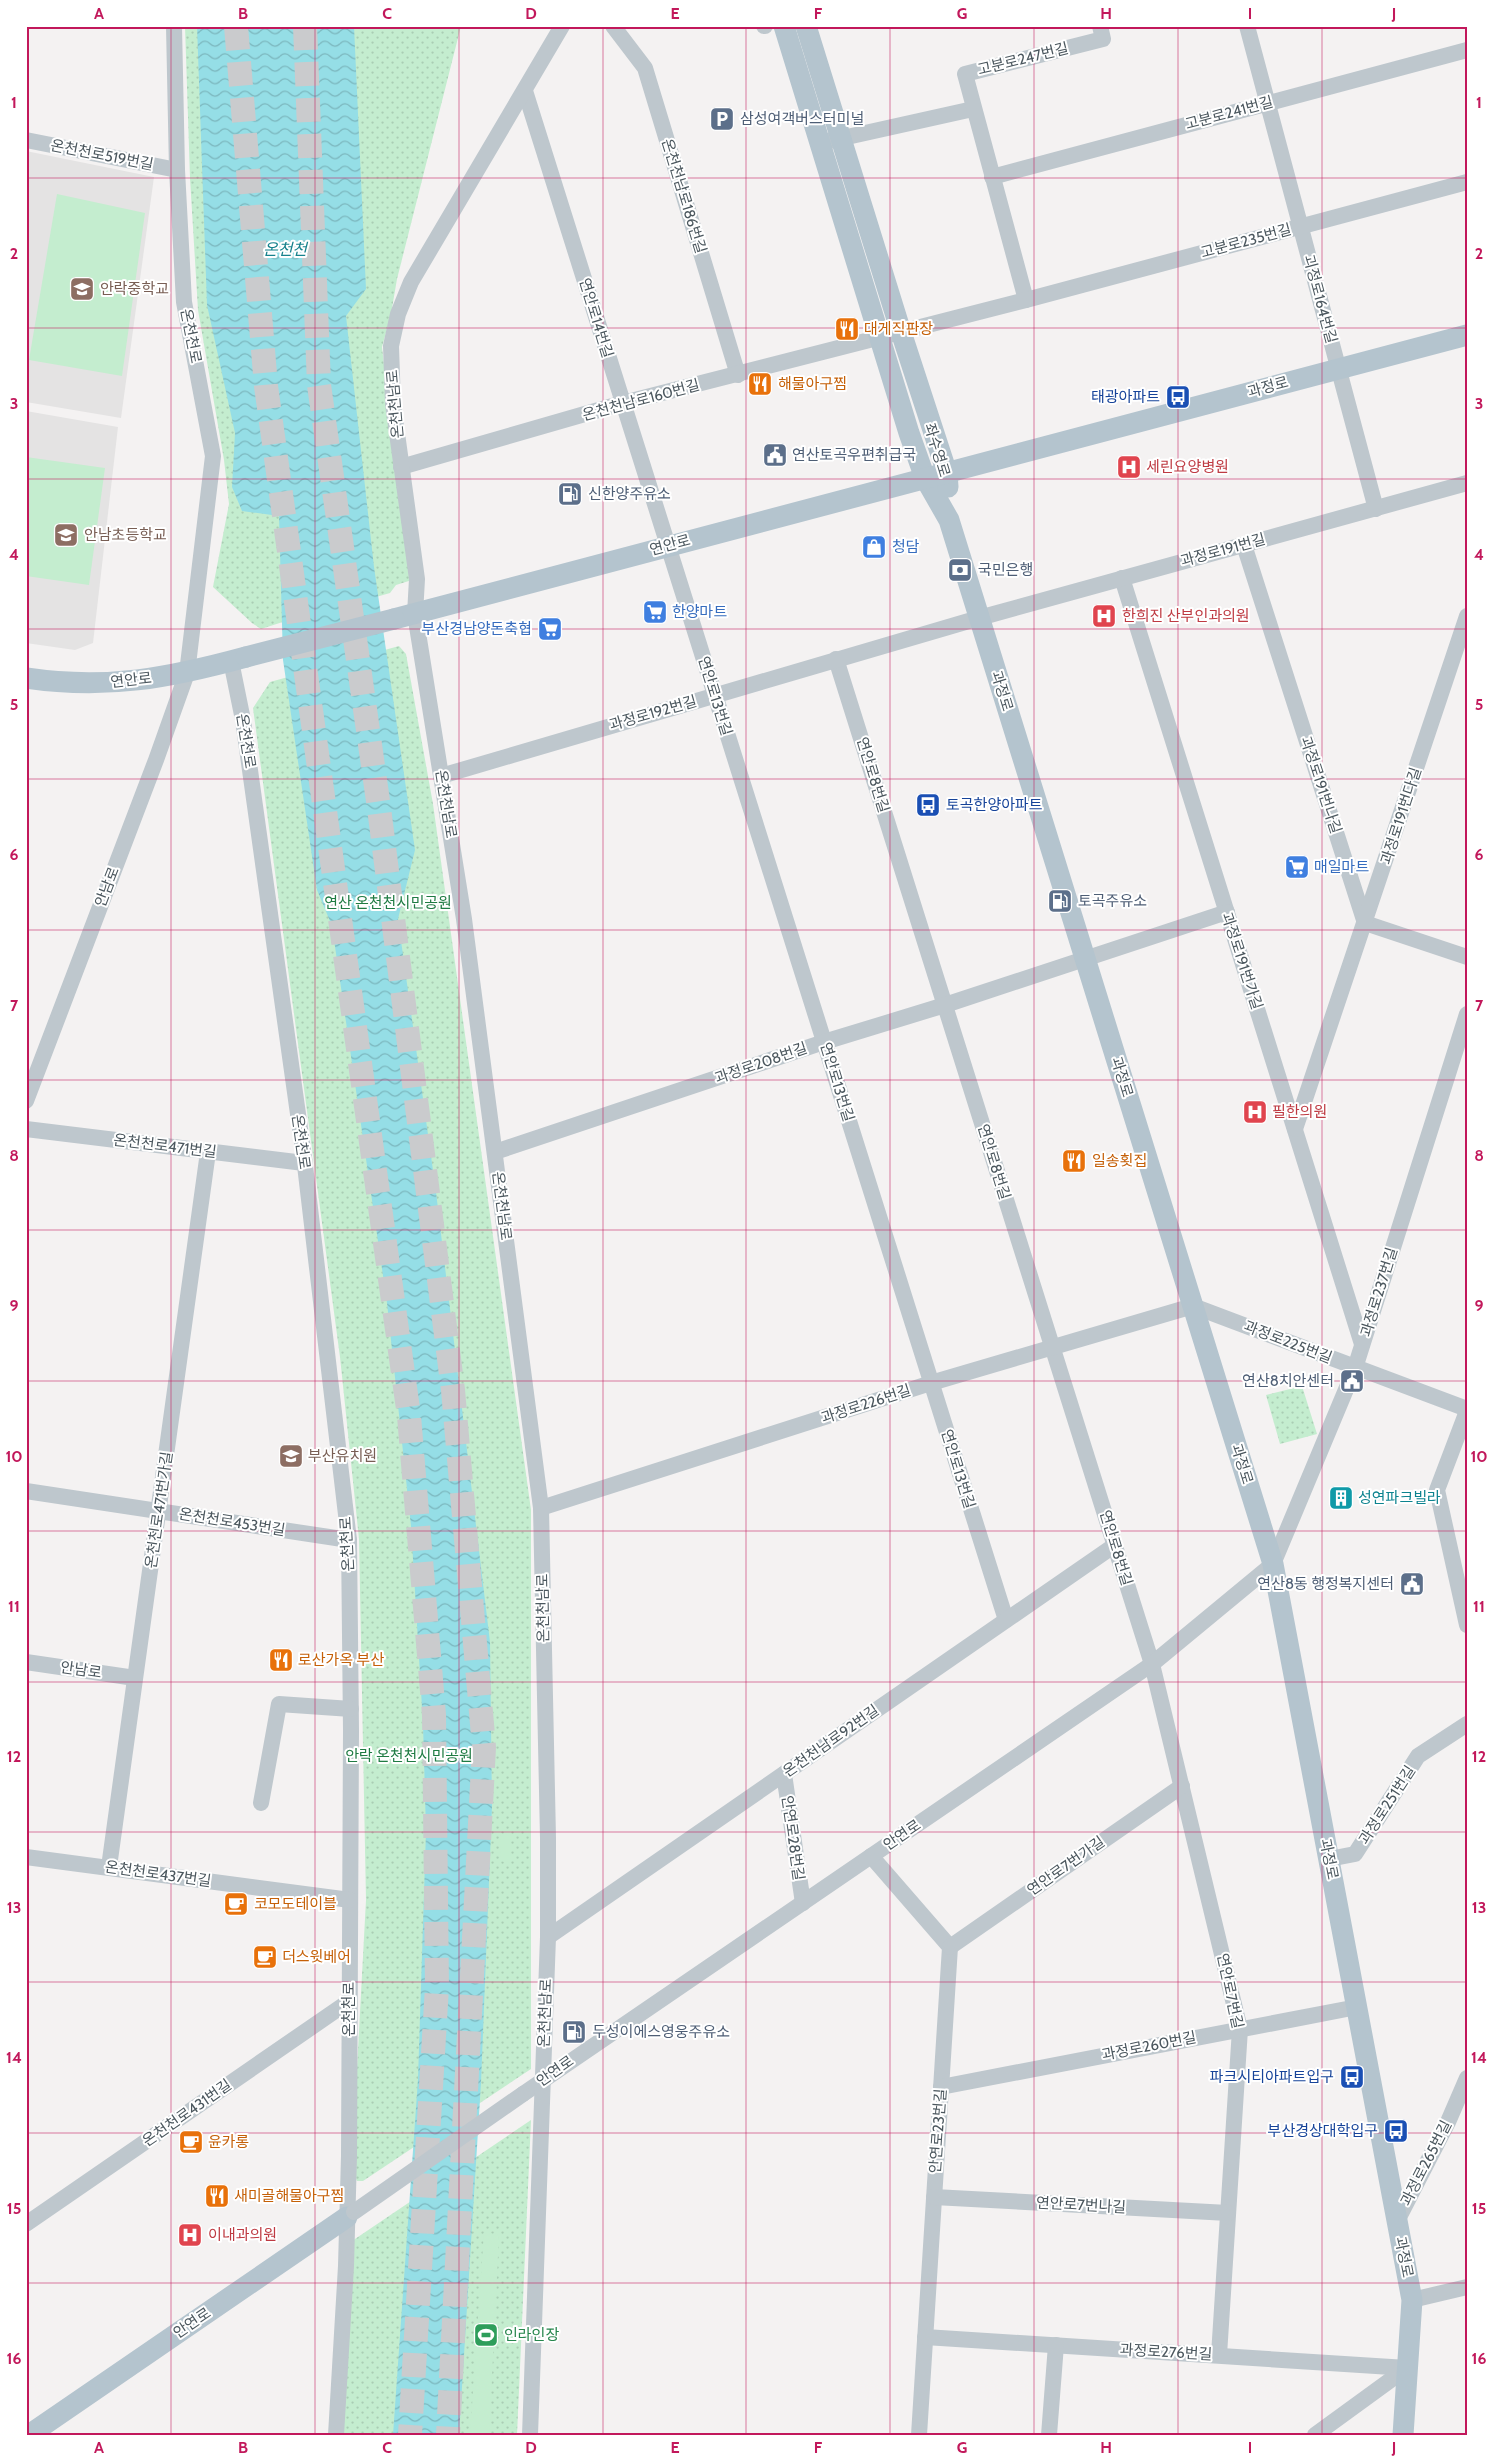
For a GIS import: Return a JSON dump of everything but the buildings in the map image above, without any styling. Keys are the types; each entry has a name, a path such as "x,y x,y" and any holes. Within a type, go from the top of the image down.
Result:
{"main road":[{"name":"좌수영로","path":"784,26 820,144 891,335 947,473 949,520"},
{"name":"좌수영로","path":"806,26 842,138 891,335 909,433 925,478 949,520"},
{"name":"과정로","path":"925,478 1467,335"},
{"name":"연안로","path":"26,678 89,684 112,683 187,673 925,478"},
{"name":"과정로","path":"949,520 1273,1564 1412,2300 1403,2435"},
{"name":"안연로","path":"29,2435 351,2214"}],"street":[{"name":"온천천로","path":"174,26 177,170 184,302 213,456 187,673"},
{"name":"온천천남로","path":"530,2435 548,1937 548,1838 541,1508 464,919 415,614 417,579 392,404 391,346 398,314 411,282 562,26"},
{"name":"온천천남로186번길","path":"613,26 645,68 738,375"},
{"name":"고분로247번길","path":"973,109 965,74 1103,39 1100,26"},
{"name":"괴정로164번길","path":"1247,26 1376,509"},
{"name":"고분로241번길","path":"992,177 1467,50"},
{"name":"연안로14번길","path":"525,91 668,545"},
{"path":"820,144 973,109 1026,300"},
{"name":"온천천로519번길","path":"26,140 177,170"},
{"name":"고분로235번길","path":"891,335 1467,182"},
{"name":"온천천남로160번길","path":"401,467 623,403 891,335"},
{"name":"과정로191번길","path":"979,618 1467,483"},
{"name":"연안로13번길","path":"668,545 1006,1620"},
{"name":"과정로191번나길","path":"1244,545 1365,923"},
{"name":"과정로191번가길","path":"1122,578 1362,1344"},
{"name":"과정로191번다길","path":"1295,1129 1467,616"},
{"name":"과정로192번길","path":"441,776 979,618"},
{"name":"연안로8번길","path":"836,659 1152,1664"},
{"name":"온천천로","path":"237,660 243,720 304,1163 349,1540 351,1709 348,2002 351,2214 336,2435"},
{"name":"안남로","path":"26,1101 156,760 187,673"},
{"name":"과정로208번길","path":"495,1152 824,1042 945,1005 1227,912"},
{"path":"1365,923 1467,957"},
{"name":"과정로237번길","path":"1273,1564 1355,1368 1467,1014"},
{"name":"온천천로471번길","path":"26,1129 304,1163"},
{"name":"온천천로471번가길","path":"109,1867 208,1152"},
{"name":"과정로226번길","path":"541,1508 931,1383 1193,1306"},
{"name":"과정로225번길","path":"1193,1306 1467,1410"},
{"path":"1467,1410 1438,1490 1467,1625"},
{"name":"온천천로453번길","path":"26,1491 349,1540"},
{"name":"온천천남로92번길","path":"548,1937 1115,1545"},
{"name":"안연로","path":"351,2214 523,2094 1152,1664 1273,1564"},
{"name":"안남로","path":"26,1662 135,1678"},
{"name":"연안로7번길","path":"1152,1664 1240,2028 1220,2355"},
{"path":"261,1803 278,1704 351,1709"},
{"name":"과정로251번길","path":"1329,1859 1355,1854 1418,1756 1467,1724"},
{"name":"안연로28번길","path":"784,1774 803,1903"},
{"name":"연안로7번가길","path":"950,1947 1182,1786"},
{"path":"871,1856 950,1947"},
{"name":"온천천로437번길","path":"26,1857 350,1900"},
{"name":"안연로23번길","path":"919,2435 950,1947"},
{"name":"온천천로431번길","path":"26,2224 348,2002"},
{"name":"과정로260번길","path":"941,2087 1357,2007"},
{"name":"과정로265번길","path":"1397,2221 1448,2122 1467,2078"},
{"name":"연안로7번나길","path":"934,2197 1228,2213"},
{"path":"1412,2300 1467,2287"},
{"name":"과정로276번길","path":"925,2337 1407,2368"},
{"path":"1049,2435 1056,2345"},
{"path":"1315,2435 1407,2368"}],"shaded area":[{"name":"안락중학교","path":"26,151 154,177 121,418 26,402"},
{"name":"안남초등학교","path":"26,411 118,427 93,643 75,650 26,643"}],"green space":[{"path":"185,26 218,26 288,510 292,619 261,629 213,587 229,504 224,460 198,310 190,178"},
{"path":"320,26 461,26 397,279 391,314 382,347 396,468 412,580 396,585 390,593 369,599"},
{"path":"57,194 145,213 122,376 29,360"},
{"path":"26,457 105,468 89,585 26,576"},
{"path":"399,646 406,654 433,804 531,1510 531,2069 363,2181 357,2181 354,2174 354,2125 366,1900 359,1539 340,1357 253,708 270,682"},
{"path":"1302,1386 1317,1434 1280,1444 1266,1395"},
{"path":"500,1833 511,1836 510,1863 501,1861"},
{"path":"531,2120 517,2435 341,2435 352,2241"},
{"name":"인라인장","path":"484,2232 499,2235 489,2435 470,2435"}],"water":[{"name":"온천천","path":"197,26 354,26 366,289 346,316 374,567 415,850 398,919 436,1192 490,1642 492,1806 481,2083 459,2435 393,2435 418,2079 426,1831 423,1724 411,1526 387,1303 332,926 317,890 283,660 279,516 242,511 232,487 235,433 207,305"}],"tunnel":[{"path":"236,26 266,386 409,1416 434,1715 437,1987 410,2435"},
{"path":"305,26 319,385 379,808 453,1390 484,1747 448,2435"}],"place":[{"name":"삼성여객버스터미널","path":"722,119"},
{"name":"안락중학교","path":"82,289"},
{"name":"대게직판장","path":"847,329"},
{"name":"해물아구찜","path":"760,384"},
{"name":"태광아파트","path":"1178,397"},
{"name":"연산토곡우편취급국","path":"775,455"},
{"name":"세린요양병원","path":"1129,467"},
{"name":"신한양주유소","path":"570,494"},
{"name":"안남초등학교","path":"66,535"},
{"name":"청담","path":"874,547"},
{"name":"국민은행","path":"960,570"},
{"name":"한양마트","path":"655,612"},
{"name":"한희진 산부인과의원","path":"1104,616"},
{"name":"부산경남양돈축협","path":"550,629"},
{"name":"토곡한양아파트","path":"928,805"},
{"name":"매일마트","path":"1297,867"},
{"name":"토곡주유소","path":"1060,901"},
{"name":"필한의원","path":"1255,1112"},
{"name":"일송횟집","path":"1074,1161"},
{"name":"연산8치안센터","path":"1352,1381"},
{"name":"부산유치원","path":"291,1456"},
{"name":"성연파크빌라","path":"1341,1498"},
{"name":"연산8동 행정복지센터","path":"1412,1584"},
{"name":"로산가옥 부산","path":"281,1660"},
{"name":"코모도테이블","path":"236,1904"},
{"name":"더스윗베어","path":"265,1957"},
{"name":"두성이에스영웅주유소","path":"574,2032"},
{"name":"파크시티아파트입구","path":"1352,2077"},
{"name":"부산경상대학입구","path":"1396,2131"},
{"name":"윤카롱","path":"191,2142"},
{"name":"새미골해물아구찜","path":"217,2196"},
{"name":"이내과의원","path":"190,2235"},
{"name":"인라인장","path":"486,2335"}],"park label":[{"name":"연산 온천천시민공원","path":"388,903"},
{"name":"안락 온천천시민공원","path":"409,1756"}]}
